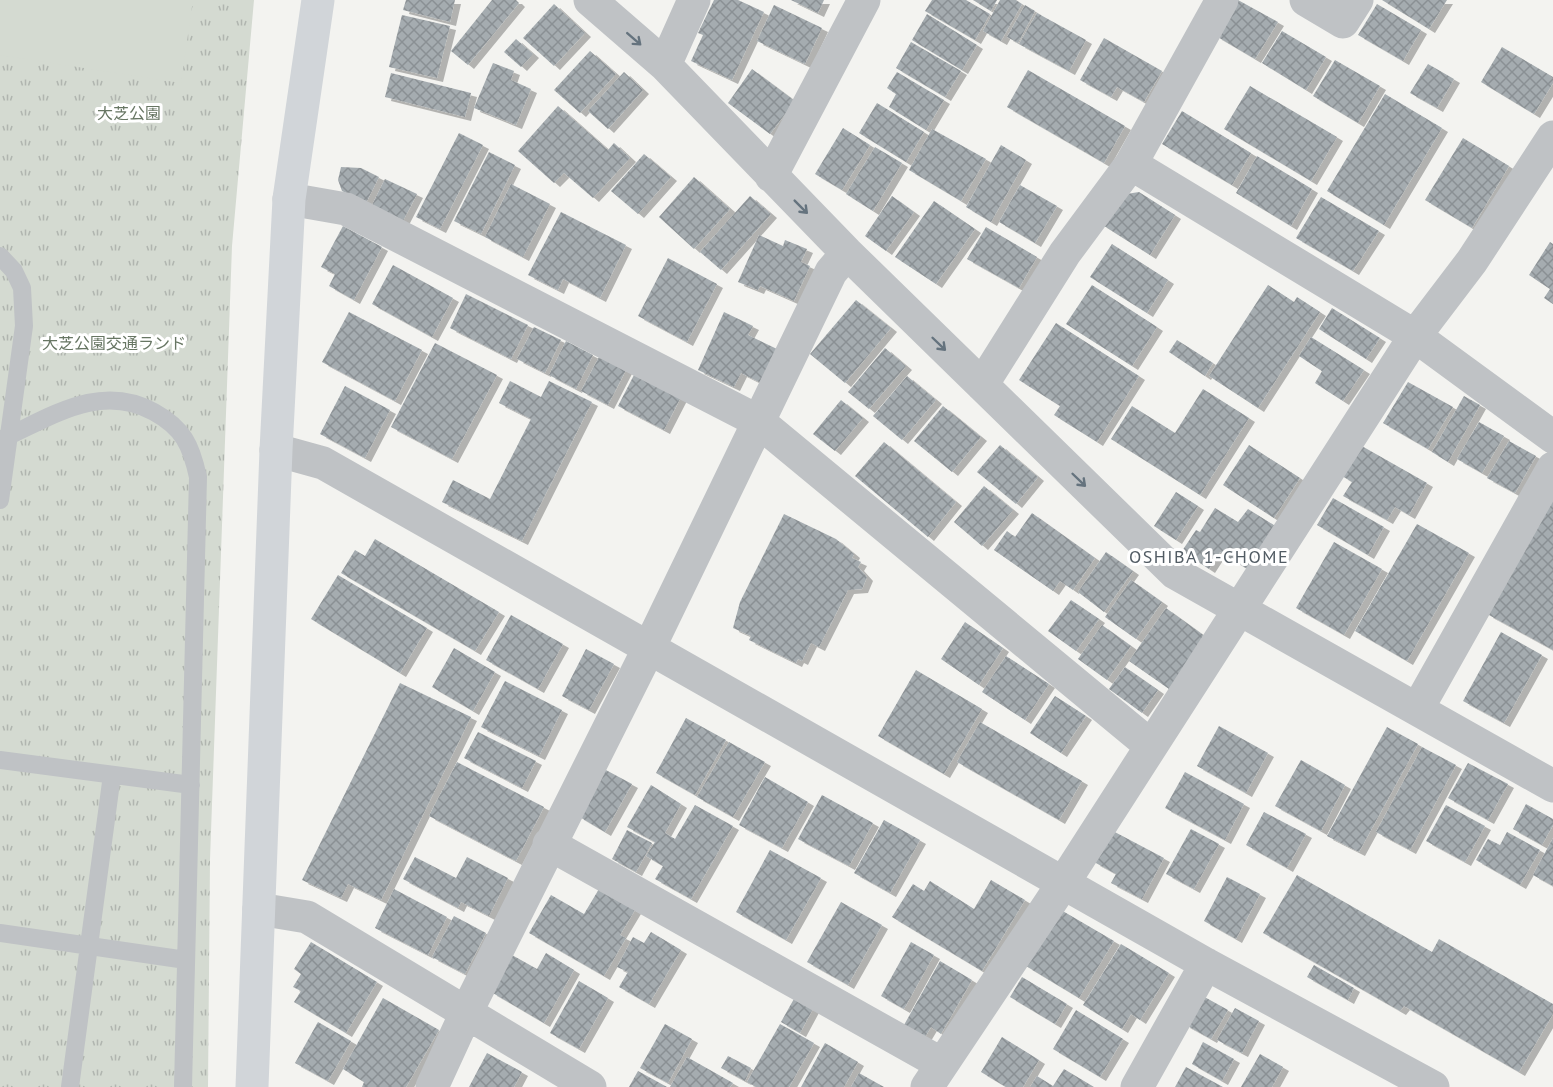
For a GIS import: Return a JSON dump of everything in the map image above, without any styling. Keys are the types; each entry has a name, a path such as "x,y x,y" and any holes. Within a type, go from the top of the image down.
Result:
{"street":[{"path":"252,1087 276,450 289,199 318,0"},
{"path":"590,0 665,65 847,253 1175,573 1553,786"},
{"path":"665,65 694,0"},
{"path":"771,176 864,0"},
{"path":"982,386 1065,254 1131,164 1222,0"},
{"path":"1306,0 1343,22 1357,0"},
{"path":"549,844 935,1076 1064,882 1415,336 1472,261 1553,137"},
{"path":"1131,164 1415,336 1553,437"},
{"path":"289,199 346,208 758,421 1151,746"},
{"path":"432,1087 466,1013 649,648 831,272 847,253"},
{"path":"276,450 323,463 1206,963 1433,1087"},
{"path":"1418,708 1553,468"},
{"path":"259,909 307,917 590,1087"},
{"path":"1137,1087 1206,963"}],"lane":[{"path":"0,256 14,271 22,288 24,326 0,500"},
{"path":"0,440 66,409 105,398 137,402 172,422 192,448 198,477 183,1087"},
{"path":"0,760 191,785"},
{"path":"70,1087 112,775"},
{"path":"0,933 186,960"}],"green space":[{"name":"大芝公園交通ランド","path":"0,0 254,0 232,246 210,860 208,1087 0,1087"},
{"path":"0,0 193,0 181,83 0,55"}],"building":[{"path":"406,0 455,0 450,22 403,10"},
{"path":"492,0 516,0 519,3 468,65 451,51"},
{"path":"714,0 738,0 764,12 732,80 691,61 703,35 698,33"},
{"path":"791,0 824,0 818,13"},
{"path":"932,0 966,0 990,14 975,40 925,11"},
{"path":"973,0 997,0 991,11"},
{"path":"1000,0 1016,0 1022,4 1001,41 983,31"},
{"path":"1238,0 1278,22 1255,59 1216,36"},
{"path":"1382,0 1447,0 1429,29"},
{"path":"554,4 585,33 554,66 523,38"},
{"path":"1377,4 1421,30 1403,61 1358,35"},
{"path":"774,5 822,28 805,64 757,41"},
{"path":"1025,5 1035,11 1018,43 1007,37"},
{"path":"1037,13 1086,40 1069,71 1019,44"},
{"path":"927,14 977,45 962,70 912,40"},
{"path":"402,15 450,26 437,78 389,67"},
{"path":"1282,31 1326,57 1306,90 1262,63"},
{"path":"1104,38 1162,71 1144,102 1117,87 1111,97 1080,80"},
{"path":"516,39 533,54 521,67 504,52"},
{"path":"911,42 961,71 945,97 896,68"},
{"path":"1502,47 1553,77 1553,83 1534,114 1481,82"},
{"path":"590,51 616,74 580,113 554,90"},
{"path":"1335,60 1380,86 1358,123 1313,96"},
{"path":"493,63 514,71 511,80 531,89 516,125 474,108"},
{"path":"1428,64 1454,79 1437,108 1410,93"},
{"path":"752,69 795,101 770,134 728,103"},
{"path":"1028,70 1125,126 1104,163 1007,107"},
{"path":"624,72 643,90 608,129 588,111"},
{"path":"897,72 944,100 926,130 889,107 896,94 887,88"},
{"path":"391,73 471,93 465,117 385,97"},
{"path":"1250,86 1337,137 1311,181 1224,129"},
{"path":"1385,94 1442,128 1384,225 1327,191"},
{"path":"877,103 924,132 906,162 859,133"},
{"path":"558,106 608,150 614,143 630,158 593,198 564,173 554,183 518,151"},
{"path":"1182,111 1251,153 1232,185 1162,144"},
{"path":"843,128 870,145 842,190 815,174"},
{"path":"932,129 986,159 961,201 909,170"},
{"path":"459,133 483,145 440,229 416,217"},
{"path":"1463,138 1509,166 1472,228 1425,200"},
{"path":"1001,145 1026,160 991,222 966,207"},
{"path":"875,147 902,163 873,211 846,194"},
{"path":"489,152 515,165 481,234 454,221"},
{"path":"644,154 671,177 638,214 611,191"},
{"path":"1257,156 1312,189 1291,226 1236,193"},
{"path":"341,167 361,168 379,177 366,203 342,191 338,180"},
{"path":"694,177 730,209 694,249 659,217"},
{"path":"385,179 417,194 403,221 372,205"},
{"path":"511,184 550,204 523,257 485,237"},
{"path":"1020,185 1057,206 1035,243 999,222"},
{"path":"1139,192 1175,215 1150,255 1101,224 1120,195"},
{"path":"750,196 771,214 721,270 700,252"},
{"path":"892,196 914,212 886,251 865,236"},
{"path":"1321,197 1379,231 1353,271 1296,238"},
{"path":"934,201 975,229 936,284 895,257"},
{"path":"561,212 626,245 600,298 563,279 558,290 528,275"},
{"path":"343,226 382,247 354,300 329,286 335,274 321,267"},
{"path":"986,227 1037,257 1019,288 967,259"},
{"path":"759,235 783,246 785,240 807,249 801,262 810,266 794,301 760,286 758,290 738,282"},
{"path":"1550,242 1553,244 1553,304 1544,298 1550,289 1529,275"},
{"path":"1112,244 1168,280 1147,313 1090,277"},
{"path":"668,258 717,284 687,342 638,316"},
{"path":"393,265 453,298 432,337 372,304"},
{"path":"1092,285 1157,327 1132,366 1066,324"},
{"path":"1268,285 1294,302 1297,297 1320,312 1258,408 1209,376"},
{"path":"466,294 528,325 511,359 450,328"},
{"path":"856,300 891,328 845,383 810,354"},
{"path":"1332,308 1380,338 1366,359 1319,329"},
{"path":"349,312 422,350 395,401 322,362"},
{"path":"724,312 753,326 748,335 777,349 761,383 741,373 734,387 698,370"},
{"path":"1056,323 1139,376 1097,442 1054,415 1060,406 1019,380"},
{"path":"534,327 561,340 545,373 517,359"},
{"path":"1311,337 1364,370 1343,401 1315,383 1322,371 1299,356"},
{"path":"1177,340 1213,363 1205,376 1169,352"},
{"path":"566,341 593,355 576,389 549,375"},
{"path":"435,343 497,375 452,459 391,427"},
{"path":"885,348 906,366 869,409 848,392"},
{"path":"599,357 626,370 608,405 581,391"},
{"path":"635,373 681,397 664,430 618,406"},
{"path":"907,376 936,400 902,440 873,416"},
{"path":"510,381 541,397 549,381 592,402 522,541 442,502 453,480 490,499 531,419 499,403"},
{"path":"1408,382 1453,407 1428,449 1383,423"},
{"path":"345,386 390,410 365,458 320,434"},
{"path":"1203,389 1249,418 1200,495 1111,439 1132,406 1175,433"},
{"path":"1464,396 1480,405 1448,462 1432,452"},
{"path":"841,400 863,418 835,451 813,434"},
{"path":"943,406 981,437 952,472 914,441"},
{"path":"1479,422 1504,436 1482,473 1457,459"},
{"path":"1509,441 1536,456 1515,493 1487,478"},
{"path":"884,442 956,502 928,537 855,476"},
{"path":"1000,445 1038,477 1016,504 977,472"},
{"path":"1249,445 1300,478 1274,518 1223,485"},
{"path":"1360,445 1427,483 1409,515 1395,507 1387,520 1343,496 1352,482 1342,476"},
{"path":"984,486 1013,510 982,546 954,522"},
{"path":"1176,492 1198,506 1176,540 1154,526"},
{"path":"1553,496 1553,650 1487,614"},
{"path":"1333,498 1384,527 1368,555 1317,525"},
{"path":"1215,508 1238,522 1248,509 1277,527 1249,570 1220,552 1209,569 1182,551 1196,530 1200,532"},
{"path":"1032,513 1095,558 1073,590 1060,581 1053,591 994,550 1007,531 1015,537"},
{"path":"784,514 836,539 854,554 852,558 861,562 858,567 867,577 862,589 848,590 819,647 811,643 802,661 798,659 796,663 749,640 751,636 733,628 740,602"},
{"path":"1417,524 1469,553 1407,661 1355,631"},
{"path":"375,539 499,612 475,651 341,573 355,550 365,556"},
{"path":"1334,542 1382,569 1344,635 1296,608"},
{"path":"1106,552 1133,571 1104,612 1078,592"},
{"path":"338,575 427,628 400,673 311,619"},
{"path":"1131,580 1162,602 1136,639 1105,617"},
{"path":"1071,600 1099,619 1076,651 1048,631"},
{"path":"1166,608 1206,637 1169,689 1129,661"},
{"path":"511,615 563,644 538,689 486,660"},
{"path":"965,622 1003,648 979,685 941,659"},
{"path":"1102,625 1131,646 1107,680 1078,659"},
{"path":"1501,632 1542,655 1504,723 1463,701"},
{"path":"454,648 495,672 473,711 432,687"},
{"path":"586,649 614,664 589,710 562,696"},
{"path":"1006,656 1049,684 1025,720 982,692"},
{"path":"1125,667 1158,690 1142,713 1109,689"},
{"path":"916,670 982,709 944,774 878,736"},
{"path":"505,681 562,710 539,756 481,727"},
{"path":"400,683 471,717 381,900 348,884 341,898 302,880"},
{"path":"1055,696 1086,716 1061,753 1030,733"},
{"path":"686,718 726,740 695,795 656,773"},
{"path":"980,722 1082,781 1059,820 957,762"},
{"path":"1219,726 1268,753 1246,793 1197,766"},
{"path":"1387,727 1418,744 1359,852 1327,836"},
{"path":"478,732 536,761 522,788 464,758"},
{"path":"729,742 765,762 733,817 697,797"},
{"path":"1422,747 1456,765 1410,850 1376,832"},
{"path":"1301,760 1345,785 1321,831 1275,806"},
{"path":"457,762 544,807 516,861 429,816"},
{"path":"1468,763 1508,784 1488,820 1448,798"},
{"path":"604,769 632,784 605,832 578,816"},
{"path":"1185,772 1244,804 1225,840 1165,808"},
{"path":"765,777 808,802 782,848 739,825"},
{"path":"651,785 681,804 665,833 675,839 695,805 733,826 691,899 655,879 663,866 646,856 655,842 627,827"},
{"path":"822,795 873,823 849,866 798,839"},
{"path":"1526,804 1553,819 1553,825 1542,845 1513,829"},
{"path":"1446,805 1485,826 1465,862 1426,841"},
{"path":"1264,812 1306,834 1287,868 1246,845"},
{"path":"884,820 920,840 890,893 854,873"},
{"path":"1191,829 1219,844 1194,889 1166,874"},
{"path":"627,830 652,843 636,872 612,859"},
{"path":"1111,830 1164,858 1142,899 1111,883 1116,874 1094,862"},
{"path":"1507,832 1540,850 1520,885 1476,860 1488,839 1500,845"},
{"path":"1553,838 1553,886 1533,875"},
{"path":"770,850 821,878 786,940 736,912"},
{"path":"415,857 456,878 467,857 508,878 489,916 461,902 458,908 403,879"},
{"path":"1297,875 1432,952 1439,939 1553,1004 1553,1014 1519,1072 1404,1006 1400,1011 1263,933"},
{"path":"1227,877 1260,894 1236,939 1204,921"},
{"path":"991,880 1025,900 982,971 892,917 913,884 924,891 930,881 974,909"},
{"path":"394,889 447,917 428,955 375,928"},
{"path":"599,889 635,910 620,935 626,938 604,976 529,933 551,895 584,914"},
{"path":"841,902 882,925 848,985 807,962"},
{"path":"1061,910 1114,941 1079,998 1026,966"},
{"path":"454,916 486,933 465,974 432,957"},
{"path":"651,932 681,950 649,1004 619,987 628,972 617,967 633,937 644,943"},
{"path":"311,942 377,982 346,1033 294,1002 301,991 293,987 301,974 294,969"},
{"path":"911,942 934,955 904,1009 881,996"},
{"path":"1121,944 1169,973 1140,1020 1131,1014 1122,1029 1083,1005"},
{"path":"546,953 574,970 544,1023 491,992 512,955 537,969"},
{"path":"940,961 972,980 941,1034 931,1027 925,1037 904,1025"},
{"path":"1314,965 1354,988 1348,1000 1307,977"},
{"path":"1022,977 1067,1004 1055,1024 1010,997"},
{"path":"579,981 608,998 579,1049 550,1033"},
{"path":"1201,995 1228,1010 1211,1039 1184,1024"},
{"path":"795,997 814,1007 800,1033 781,1022"},
{"path":"383,998 439,1030 406,1087 362,1087 364,1082 343,1069"},
{"path":"1235,1008 1259,1021 1242,1053 1217,1040"},
{"path":"1076,1010 1123,1039 1100,1077 1053,1049"},
{"path":"318,1022 351,1041 328,1081 295,1063"},
{"path":"665,1024 692,1039 668,1083 640,1068"},
{"path":"780,1024 814,1043 789,1087 756,1087 747,1082"},
{"path":"1002,1037 1039,1060 1023,1087 1006,1087 981,1072"},
{"path":"1203,1042 1234,1059 1222,1081 1192,1064"},
{"path":"825,1043 858,1062 844,1087 801,1087"},
{"path":"487,1053 522,1072 514,1087 469,1087"},
{"path":"1260,1054 1283,1067 1272,1087 1241,1087"},
{"path":"728,1056 751,1068 745,1081 721,1068"},
{"path":"687,1057 733,1083 730,1087 670,1087"},
{"path":"1186,1067 1223,1087 1175,1087"},
{"path":"1064,1069 1094,1087 1030,1087 1037,1076 1053,1086"},
{"path":"638,1071 667,1087 629,1087"},
{"path":"859,1073 884,1087 851,1087"}],"district":[{"name":"OSHIBA 1-CHOME","path":"1209,557"}],"park label":[{"name":"大芝公園","path":"129,113"}]}
